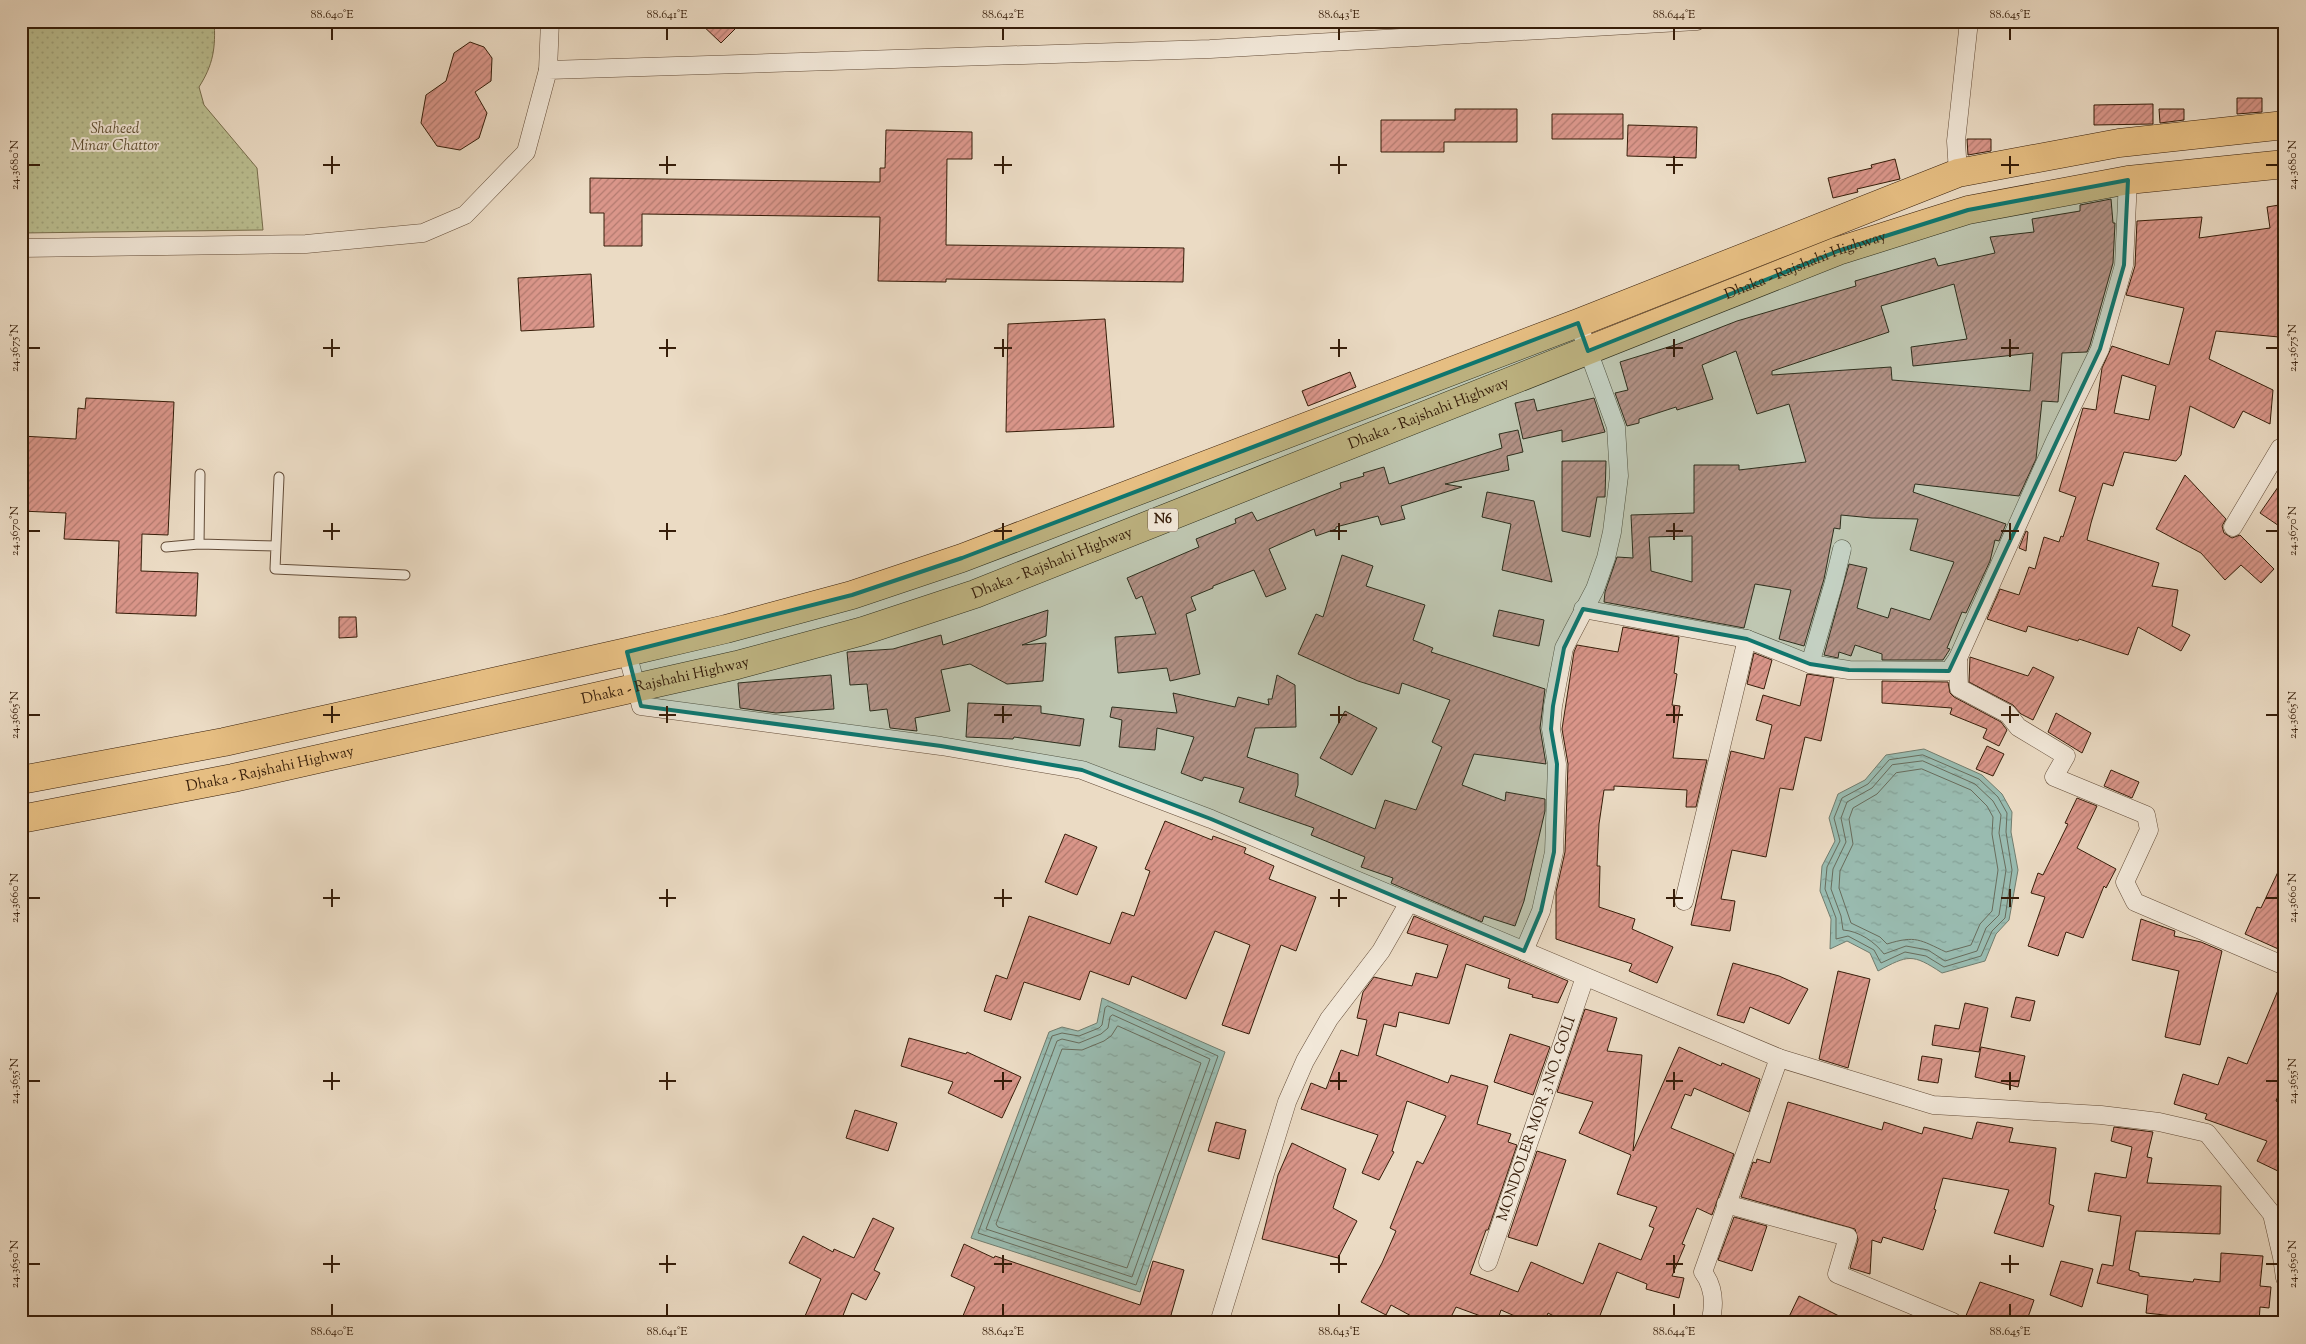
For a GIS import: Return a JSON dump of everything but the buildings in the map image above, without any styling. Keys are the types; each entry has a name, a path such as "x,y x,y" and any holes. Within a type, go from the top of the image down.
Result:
{"highway":[{"name":"Dhaka - Rajshahi Highway","path":"21,780 224,742 726,629 852,595 962,558 1578,323 1958,173 2119,143 2285,125"},
{"name":"Dhaka - Rajshahi Highway","path":"21,819 233,778 637,689 736,666 863,631 976,594 1838,251 1968,210 2128,180 2285,164"}],"street":[{"path":"21,248 306,244 423,233 465,215 526,152 548,70 550,21"},
{"path":"548,70 1210,49 1696,21"},
{"path":"1958,173 1956,142 1969,21"},
{"path":"1583,609 1748,639 1810,664 1849,670 1949,671 1958,658 2055,441 2100,348 2124,265 2128,180"},
{"path":"1524,950 1541,911 1554,852 1557,764 1552,729 1553,706 1564,648 1595,589 1606,558 1612,532 1619,476 1616,427 1578,323"},
{"path":"2233,527 2280,448 2285,446"},
{"path":"1810,664 1842,549"},
{"path":"1684,901 1748,639"},
{"path":"627,652 641,706 941,746 1082,770 1212,819 1408,904 1524,950 1779,1058 1933,1105 2101,1115 2159,1122 2207,1133 2278,1212 2285,1278"},
{"path":"1958,658 1959,688 2008,714 2018,727 2066,756 2054,777 2146,815 2149,830 2125,882 2135,902 2285,966"},
{"path":"1219,1323 1287,1102 1305,1061 1329,1019 1381,950 1408,904"},
{"name":"MONDOLER MOR 3 NO. GOLI","path":"1488,1262 1585,976"},
{"path":"1710,1323 1713,1312 1712,1283 1703,1272 1779,1058"},
{"path":"1726,1204 1848,1237 1837,1274 1953,1322"}],"lane":[{"path":"199,544 200,474"},
{"path":"279,477 275,569 405,575"},
{"path":"166,548 199,544 276,546"}],"highlighted area":[{"path":"2128,180 2124,265 2100,349 1949,671 1849,670 1810,664 1747,639 1583,609 1564,648 1553,706 1551,729 1557,764 1554,852 1541,911 1524,951 1211,819 1082,770 941,746 641,706 627,652 852,595 962,558 1578,323 1588,351 1838,251 1968,210"}],"green space":[{"name":"Shaheed Minar Chattor","path":"21,21 214,21 213,56 208,71 199,87 204,105 257,168 263,230 21,233"}],"water":[{"path":"1924,749 1982,775 2002,794 2012,812 2011,832 2018,870 2009,920 1996,934 1985,961 1942,973 1916,959 1904,959 1878,971 1870,953 1847,941 1830,949 1831,919 1820,891 1822,866 1835,841 1829,818 1838,794 1865,780 1886,755"},
{"path":"1102,998 1225,1052 1140,1292 971,1238 1049,1032 1062,1027 1078,1031 1097,1023"}]}
